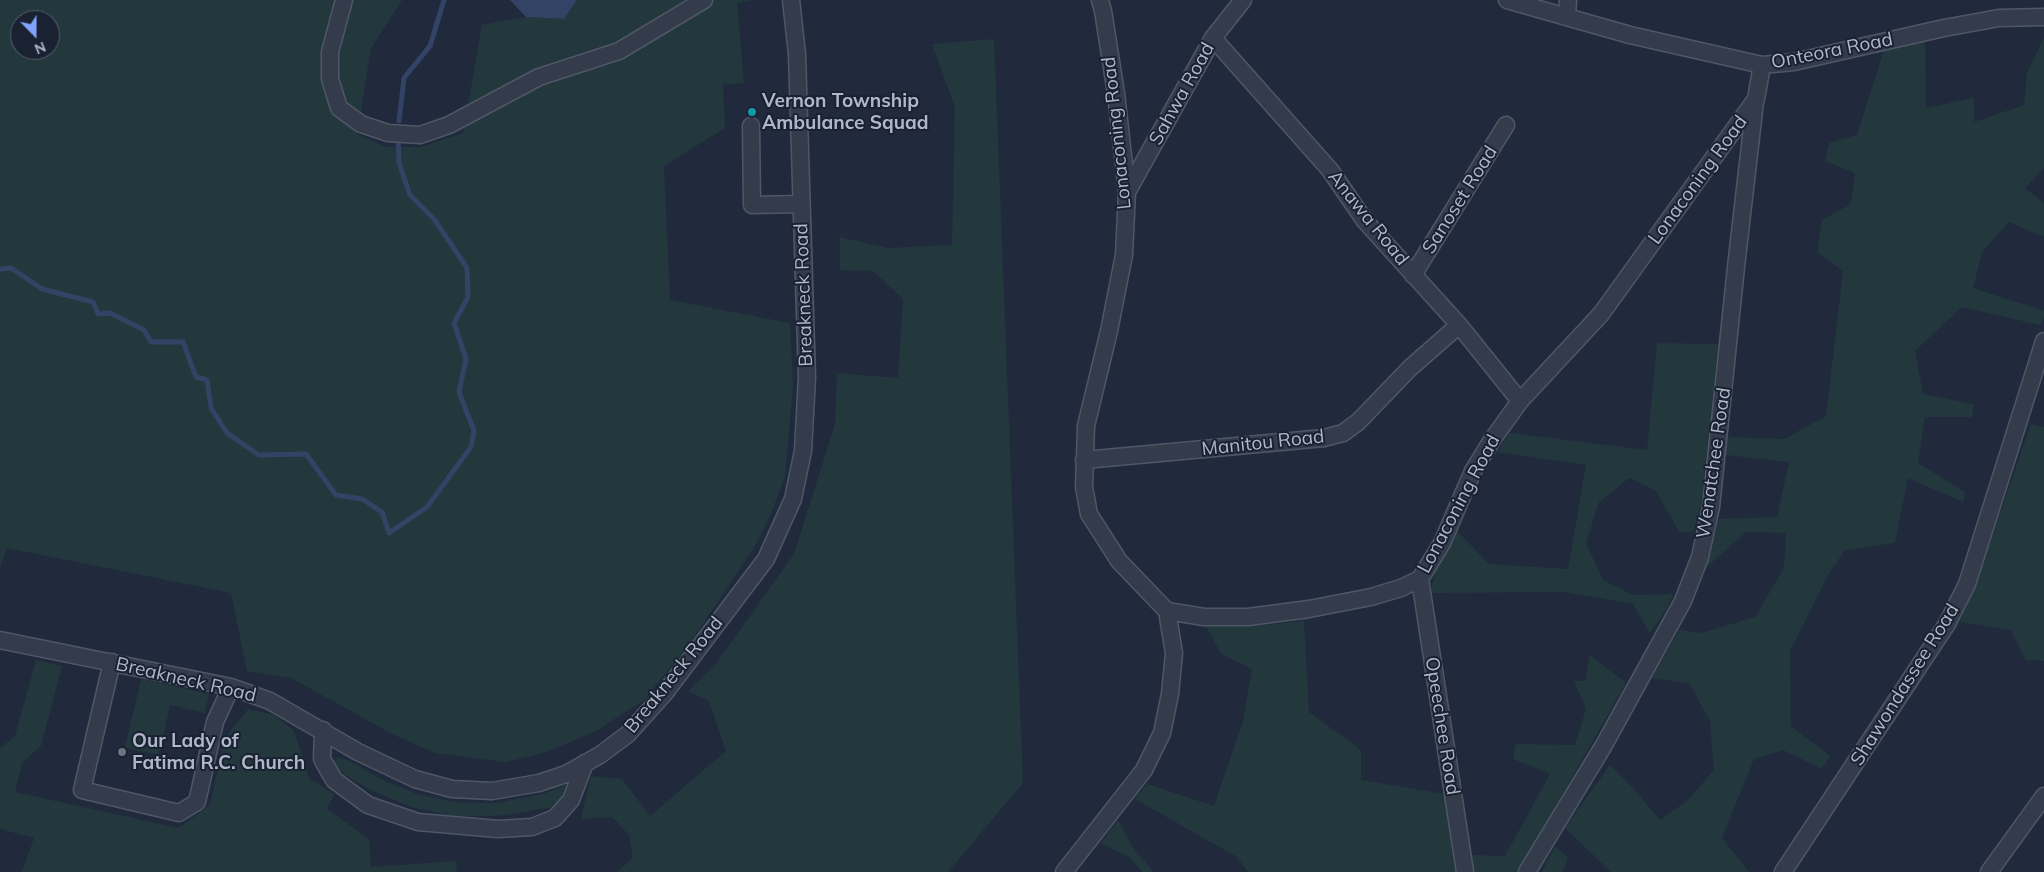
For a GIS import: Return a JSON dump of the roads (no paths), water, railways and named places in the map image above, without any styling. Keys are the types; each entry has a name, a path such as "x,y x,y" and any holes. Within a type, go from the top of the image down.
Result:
{"street":[{"path":"344,0 330,52 330,79 339,108 360,124 388,133 420,135 449,125 540,77 619,51 702,0"},
{"name":"Breakneck Road","path":"0,640 231,687 270,701 358,752 415,779 452,789 492,791 539,783 566,774 600,755 628,734 664,694 766,559 793,499 803,451 807,377 796,54 791,0"},
{"name":"Lonaconing Road","path":"1100,0 1116,93 1127,192 1124,255 1109,331 1086,426 1084,487 1089,514 1119,561 1167,611 1204,617 1248,617 1309,609 1371,597 1401,588 1420,579 1442,543 1473,471 1492,440 1520,401 1601,314 1756,99 1762,64"},
{"name":"Sahwa Road","path":"1127,192 1213,38 1243,0"},
{"name":"Onteora Road","path":"1507,0 1630,35 1762,64 1794,62 1944,28 1990,20 2044,17"},
{"path":"1567,17 1568,0"},
{"name":"Anawa Road","path":"1213,38 1330,170 1364,221 1459,325 1520,401"},
{"name":"Wenatchee Road","path":"1527,872 1604,745 1670,626 1683,601 1700,557 1712,498 1756,99"},
{"name":"Sanoset Road","path":"1413,275 1506,125"},
{"path":"751,126 752,205 801,204"},
{"name":"Manitou Road","path":"1084,460 1324,438 1343,433 1358,422 1410,368 1459,325"},
{"name":"Shawondassee Road","path":"1783,872 1947,624 1963,592 2044,341"},
{"name":"Opeechee Road","path":"1420,579 1465,872"},
{"path":"1064,872 1144,770 1162,732 1170,694 1174,653 1167,611"},
{"path":"112,662 82,790 179,813 198,802 215,722 231,687"},
{"path":"323,730 322,759 334,780 368,805 418,822 498,829 532,827 555,818 571,800 585,763"},
{"path":"1989,872 2044,796"}],"water":[{"path":"510,0 577,0 564,19 526,17"}],"waterway":[{"path":"399,121 404,78 430,46 444,0"},
{"path":"0,269 11,268 42,289 93,302 98,314 110,313 144,330 151,342 183,342 196,377 207,380 211,408 227,433 259,455 306,454 336,495 362,499 382,512 389,533 427,507 471,447 474,431 459,392 466,359 454,323 468,297 467,268 434,219 410,195 399,163 398,140"}],"place":[{"name":"Vernon Township Ambulance Squad","path":"752,112"},
{"name":"Our Lady of Fatima R.C. Church","path":"122,752"}]}
